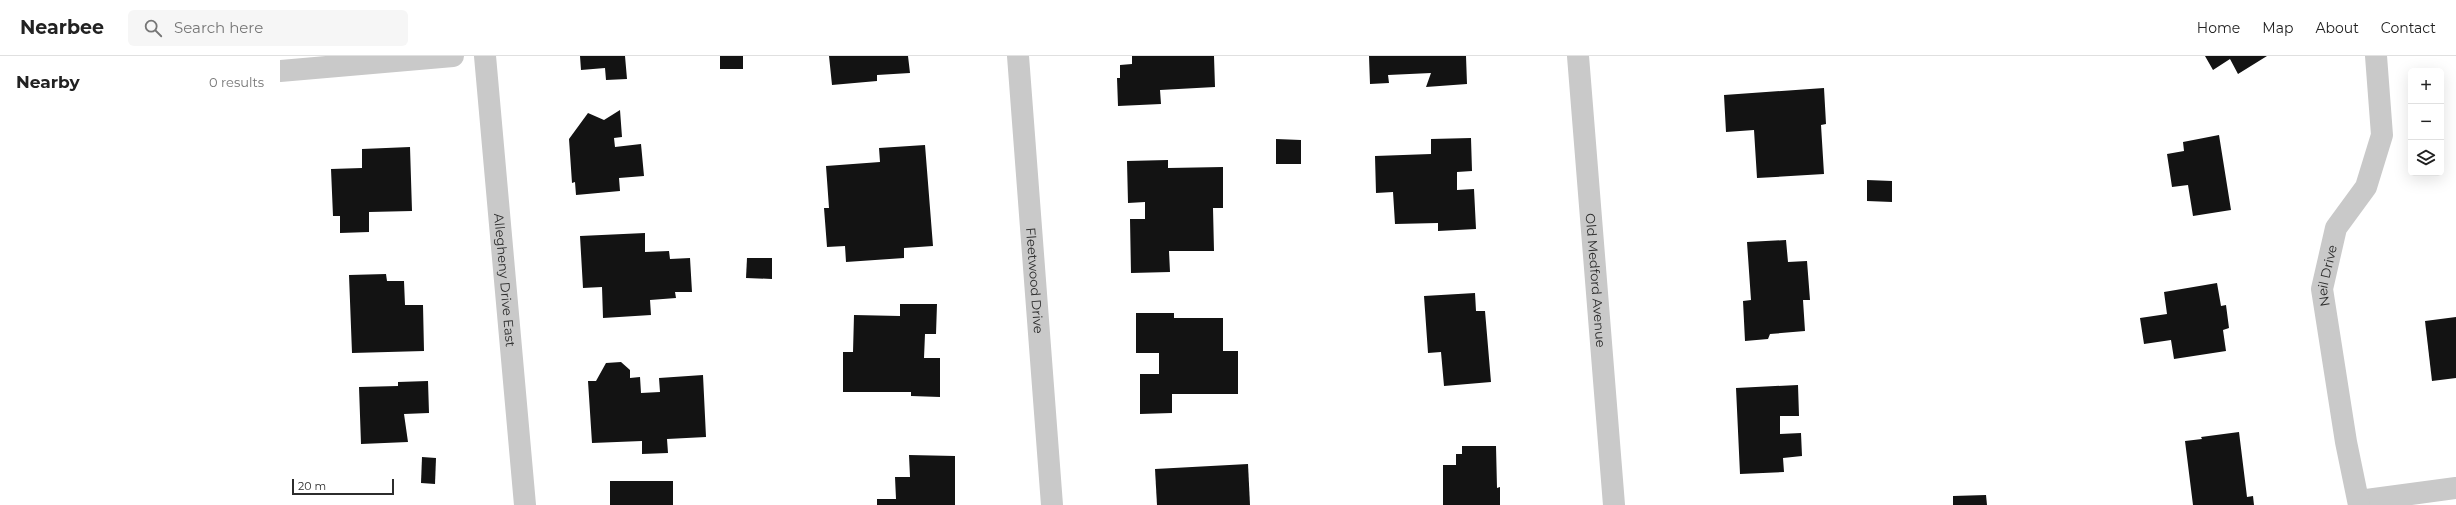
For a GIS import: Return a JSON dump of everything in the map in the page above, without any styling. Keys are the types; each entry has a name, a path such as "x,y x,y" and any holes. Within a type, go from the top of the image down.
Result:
{"street":[{"path":"280,71 453,56"},
{"name":"Allegheny Drive East","path":"485,56 525,505"},
{"name":"Fleetwood Drive","path":"1018,56 1052,505"},
{"name":"Old Medford Avenue","path":"1578,56 1614,505"},
{"name":"Neil Drive","path":"2359,503 2346,442 2322,289 2336,228 2366,188 2382,135 2376,56"},
{"path":"2359,503 2456,488"}],"building":[{"path":"580,56 625,56 627,79 606,80 605,68 581,70"},
{"path":"720,56 743,56 743,69 720,69"},
{"path":"829,56 908,56 910,73 877,75 877,81 832,85"},
{"path":"1132,56 1214,56 1215,87 1160,90 1161,104 1118,106 1117,78 1120,78 1120,65 1132,64"},
{"path":"1369,56 1466,56 1467,84 1426,87 1431,73 1388,75 1389,83 1370,84"},
{"path":"2205,56 2267,56 2238,74 2230,59 2213,70"},
{"path":"1824,88 1826,124 1821,125 1824,174 1757,178 1754,130 1726,132 1724,95"},
{"path":"620,110 622,137 614,138 615,147 641,144 644,176 619,178 620,191 576,195 575,182 572,183 569,139 588,113 604,120"},
{"path":"2219,135 2231,210 2193,216 2188,185 2172,187 2167,154 2184,151 2183,142"},
{"path":"1471,138 1472,171 1457,172 1457,190 1474,189 1476,229 1438,231 1438,223 1395,224 1393,192 1376,193 1375,156 1431,154 1431,139"},
{"path":"1276,139 1301,140 1301,164 1276,164"},
{"path":"925,145 933,246 904,248 904,258 846,262 845,246 827,247 824,208 829,208 826,166 880,162 879,148"},
{"path":"410,147 412,211 369,212 369,232 340,233 340,216 333,216 331,169 362,168 362,149"},
{"path":"1168,160 1168,168 1223,167 1223,208 1213,208 1214,251 1169,251 1170,272 1131,273 1130,219 1145,219 1145,202 1128,203 1127,161"},
{"path":"1867,180 1892,181 1892,202 1867,201"},
{"path":"645,233 645,252 669,251 670,259 690,258 692,292 675,292 676,298 650,300 651,315 603,318 602,287 583,288 580,236"},
{"path":"1786,240 1788,262 1807,261 1810,300 1803,300 1805,331 1770,334 1768,339 1745,341 1743,301 1751,300 1747,242"},
{"path":"747,258 772,258 772,279 746,278"},
{"path":"386,274 387,281 404,281 405,305 423,305 424,351 352,353 349,275"},
{"path":"2217,283 2221,306 2226,305 2229,328 2223,330 2226,351 2174,359 2171,340 2144,344 2140,318 2167,314 2164,292"},
{"path":"1475,293 1476,311 1485,311 1491,382 1444,386 1441,352 1428,353 1424,296"},
{"path":"900,304 937,304 936,334 925,334 924,358 940,358 940,397 911,396 911,392 843,392 843,352 853,352 854,315 900,316"},
{"path":"1136,313 1174,313 1174,318 1223,318 1223,351 1238,351 1238,394 1172,394 1172,413 1140,414 1140,374 1159,374 1159,353 1136,353"},
{"path":"2456,317 2456,378 2432,381 2425,321"},
{"path":"621,362 630,370 630,378 640,377 641,393 660,392 659,378 703,375 706,437 667,439 668,453 642,454 642,441 592,443 588,381 596,381 606,363"},
{"path":"428,381 429,413 404,414 408,442 361,444 359,387 398,386 398,382"},
{"path":"1798,385 1799,416 1780,416 1780,434 1801,433 1802,456 1783,458 1784,472 1740,474 1736,388"},
{"path":"2239,432 2247,497 2253,496 2254,505 2193,505 2185,441 2202,439 2201,437"},
{"path":"1462,446 1496,446 1497,488 1500,487 1500,505 1443,505 1443,465 1456,465 1456,454 1462,454"},
{"path":"909,455 955,456 955,505 877,505 877,499 896,499 895,477 910,477"},
{"path":"422,457 436,458 435,484 421,483"},
{"path":"1248,464 1250,505 1157,505 1155,469"},
{"path":"610,481 673,481 673,505 610,505"},
{"path":"1986,495 1987,505 1953,505 1953,496"}]}
